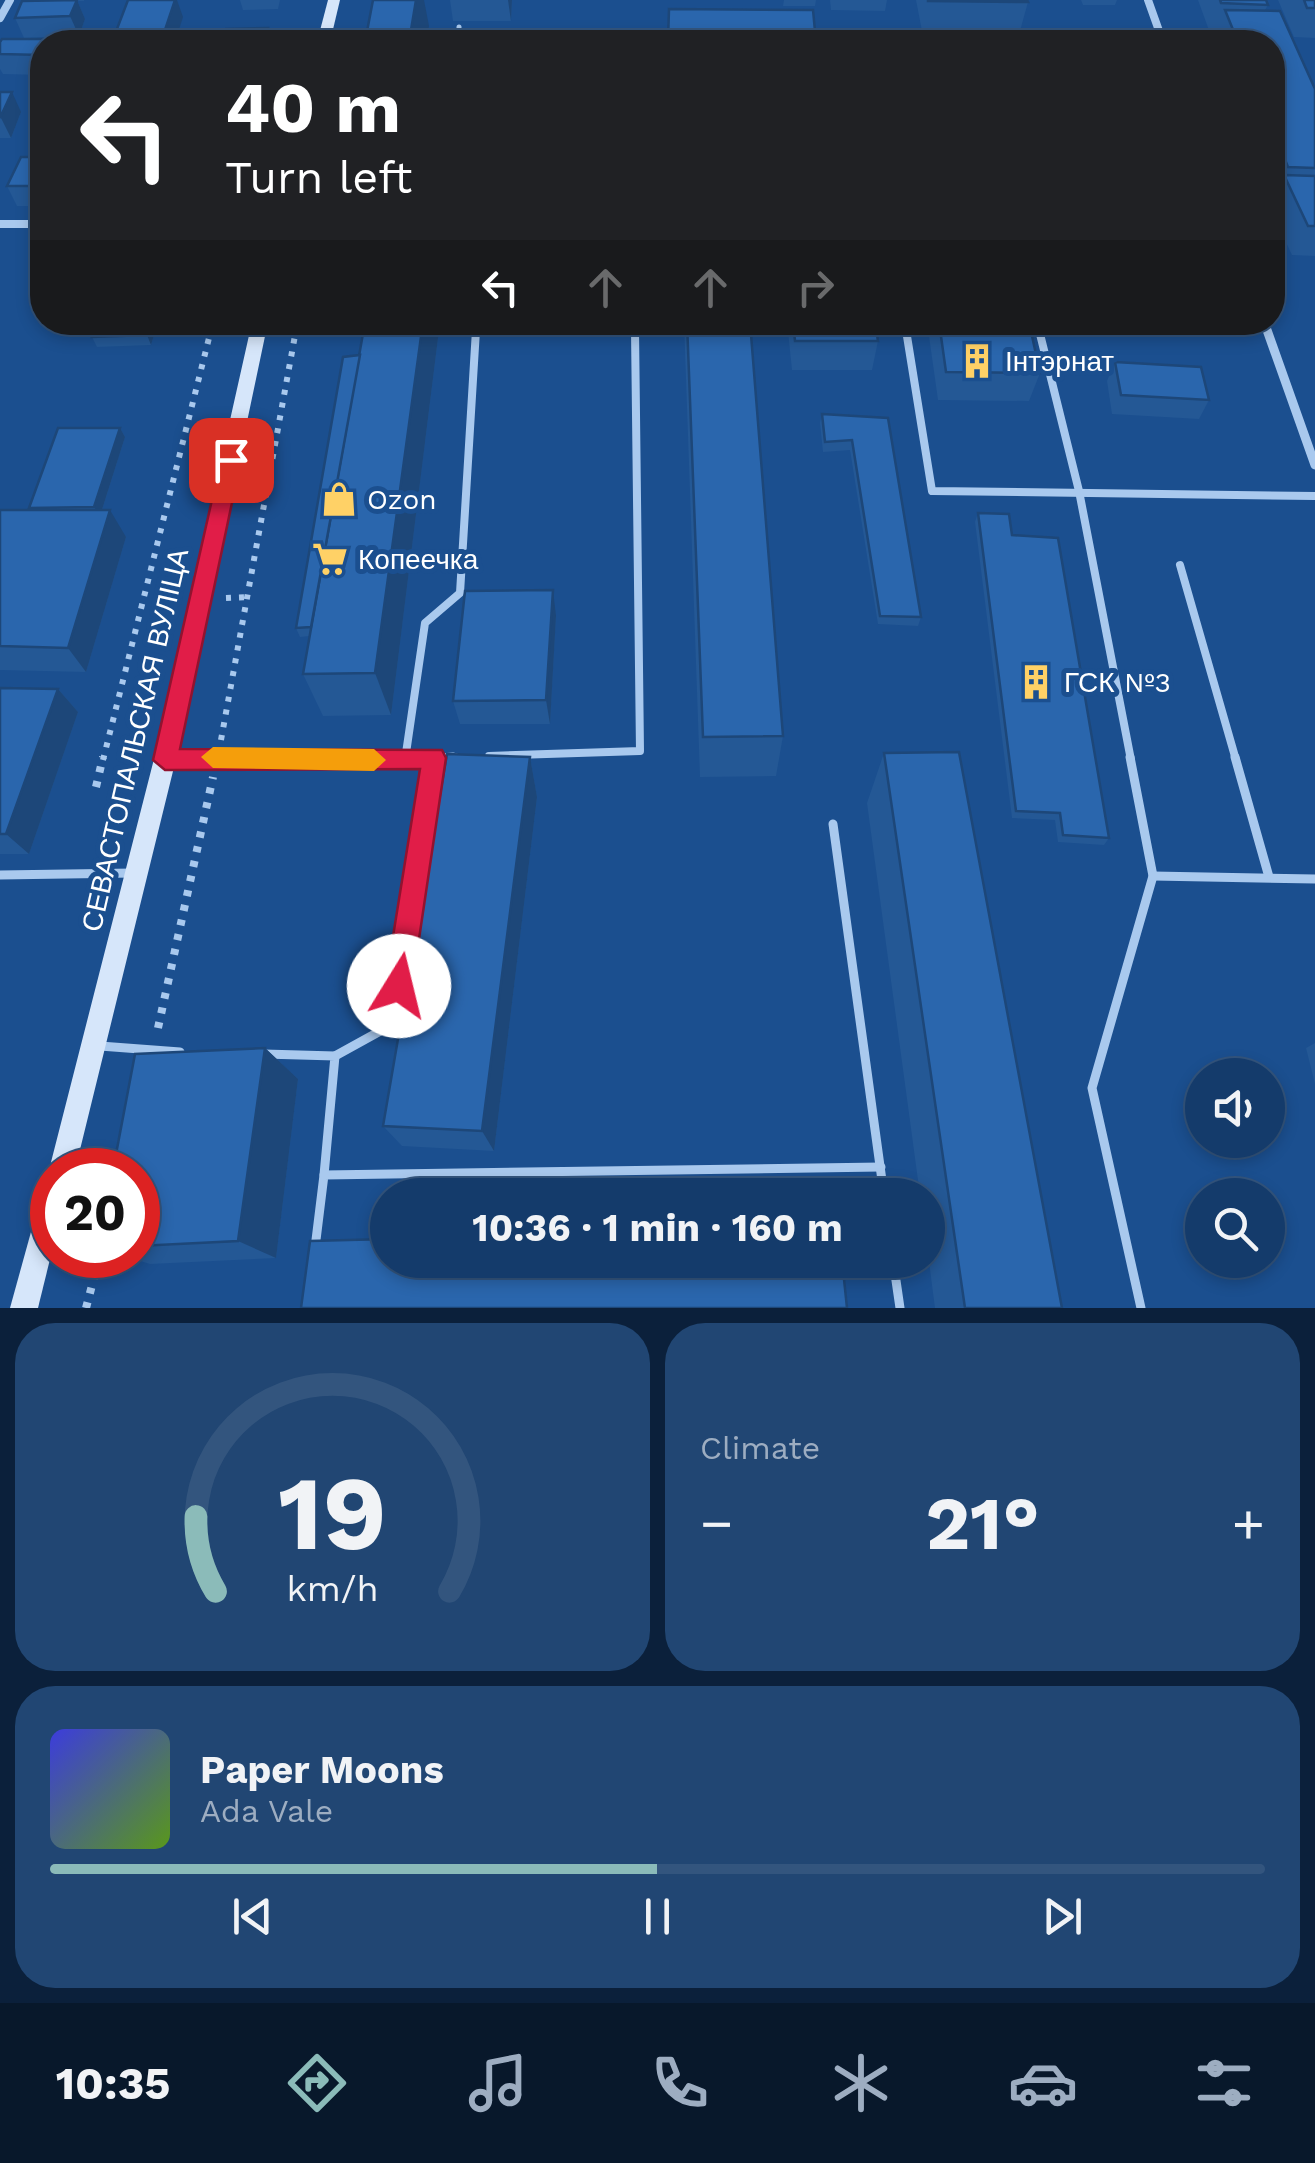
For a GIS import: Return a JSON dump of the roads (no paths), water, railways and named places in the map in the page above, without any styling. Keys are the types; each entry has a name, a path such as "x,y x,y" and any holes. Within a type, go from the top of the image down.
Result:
{"street":[{"path":"0,18 10,0"},
{"path":"326,30 334,0"},
{"path":"1148,0 1159,30"},
{"path":"0,224 30,224"},
{"name":"СЕВАСТОПАЛЬСКАЯ ВУЛІЦА","path":"68,1148 165,760 257,335"},
{"path":"1269,335 1315,465"},
{"path":"24,1308 32,1278"}],"lane":[{"path":"405,761 424,623 460,593 475,335"},
{"path":"165,760 217,757 405,761 640,751 635,335"},
{"path":"907,335 932,491 1315,496"},
{"path":"1040,335 1079,491 1153,876 1092,1088 1141,1308"},
{"path":"1180,566 1269,877"},
{"path":"244,1054 335,1056 393,1024 434,758"},
{"path":"833,824 881,1178"},
{"path":"0,874 138,872"},
{"path":"1153,876 1315,880"},
{"path":"96,1046 189,1052"},
{"path":"312,1270 335,1056"},
{"path":"324,1175 880,1168"},
{"path":"896,1278 900,1308"}],"place":[{"name":"Інтэрнат","path":"977,361"},
{"name":"Ozon","path":"339,499"},
{"name":"Копеечка","path":"330,559"},
{"name":"ГСК №3","path":"1036,682"}]}
